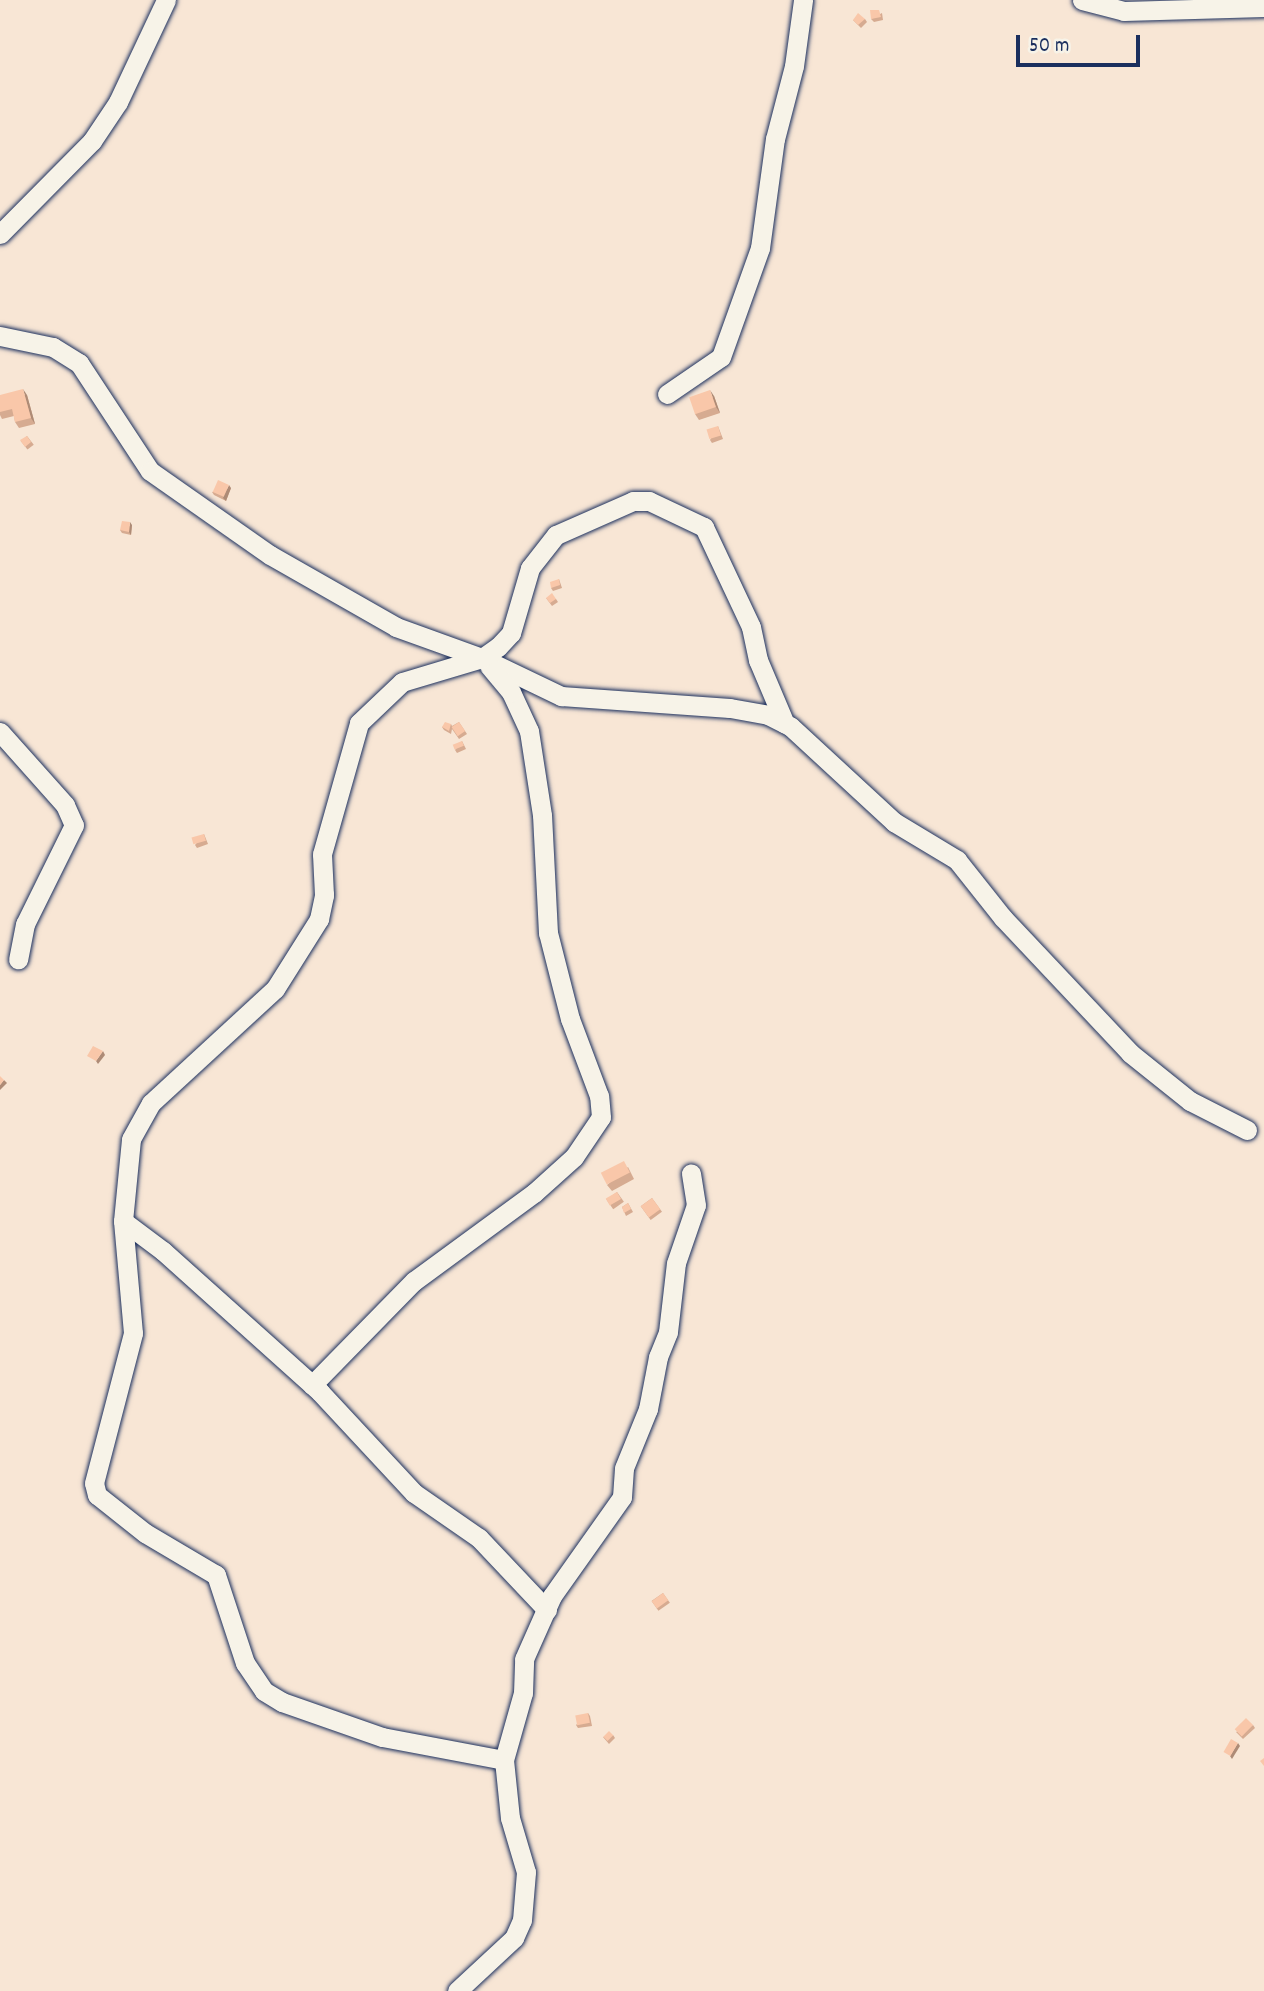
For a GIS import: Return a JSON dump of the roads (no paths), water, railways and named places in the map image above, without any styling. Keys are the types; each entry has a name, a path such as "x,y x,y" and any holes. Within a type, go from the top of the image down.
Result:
{"street":[{"path":"0,234 92,141 117,102 166,0"},
{"path":"667,394 721,357 749,280 760,248 775,139 794,65 803,0"},
{"path":"1082,0 1124,11 1263,9"},
{"path":"0,336 52,347 79,363 150,471 270,555 396,627 482,658 561,696 730,708 768,715 785,724 894,822 957,860 1003,918 1130,1053 1190,1101 1247,1130"},
{"path":"504,1760 382,1737 282,1703 264,1690 245,1663 216,1575 102,1503 94,1483 133,1333 123,1221 131,1139 151,1103 275,989 318,919 324,895 322,854 359,723 402,682 482,658 511,633 530,568 541,549 567,529 621,503 649,501 695,520 710,535 751,627 758,660 785,724"},
{"path":"312,1385 414,1280 534,1193 574,1157 601,1117 599,1096 570,1019 548,933 542,815 530,731 511,692 482,658"},
{"path":"0,732 65,805 74,825 25,924 18,959"},
{"path":"457,1991 514,1938 522,1920 526,1872 510,1818 504,1760 523,1693 524,1659 547,1610 622,1497 624,1468 648,1409 657,1357 668,1332 676,1263 696,1205 691,1173"},
{"path":"123,1221 163,1251 312,1385 400,1480 479,1538 547,1610"}]}
